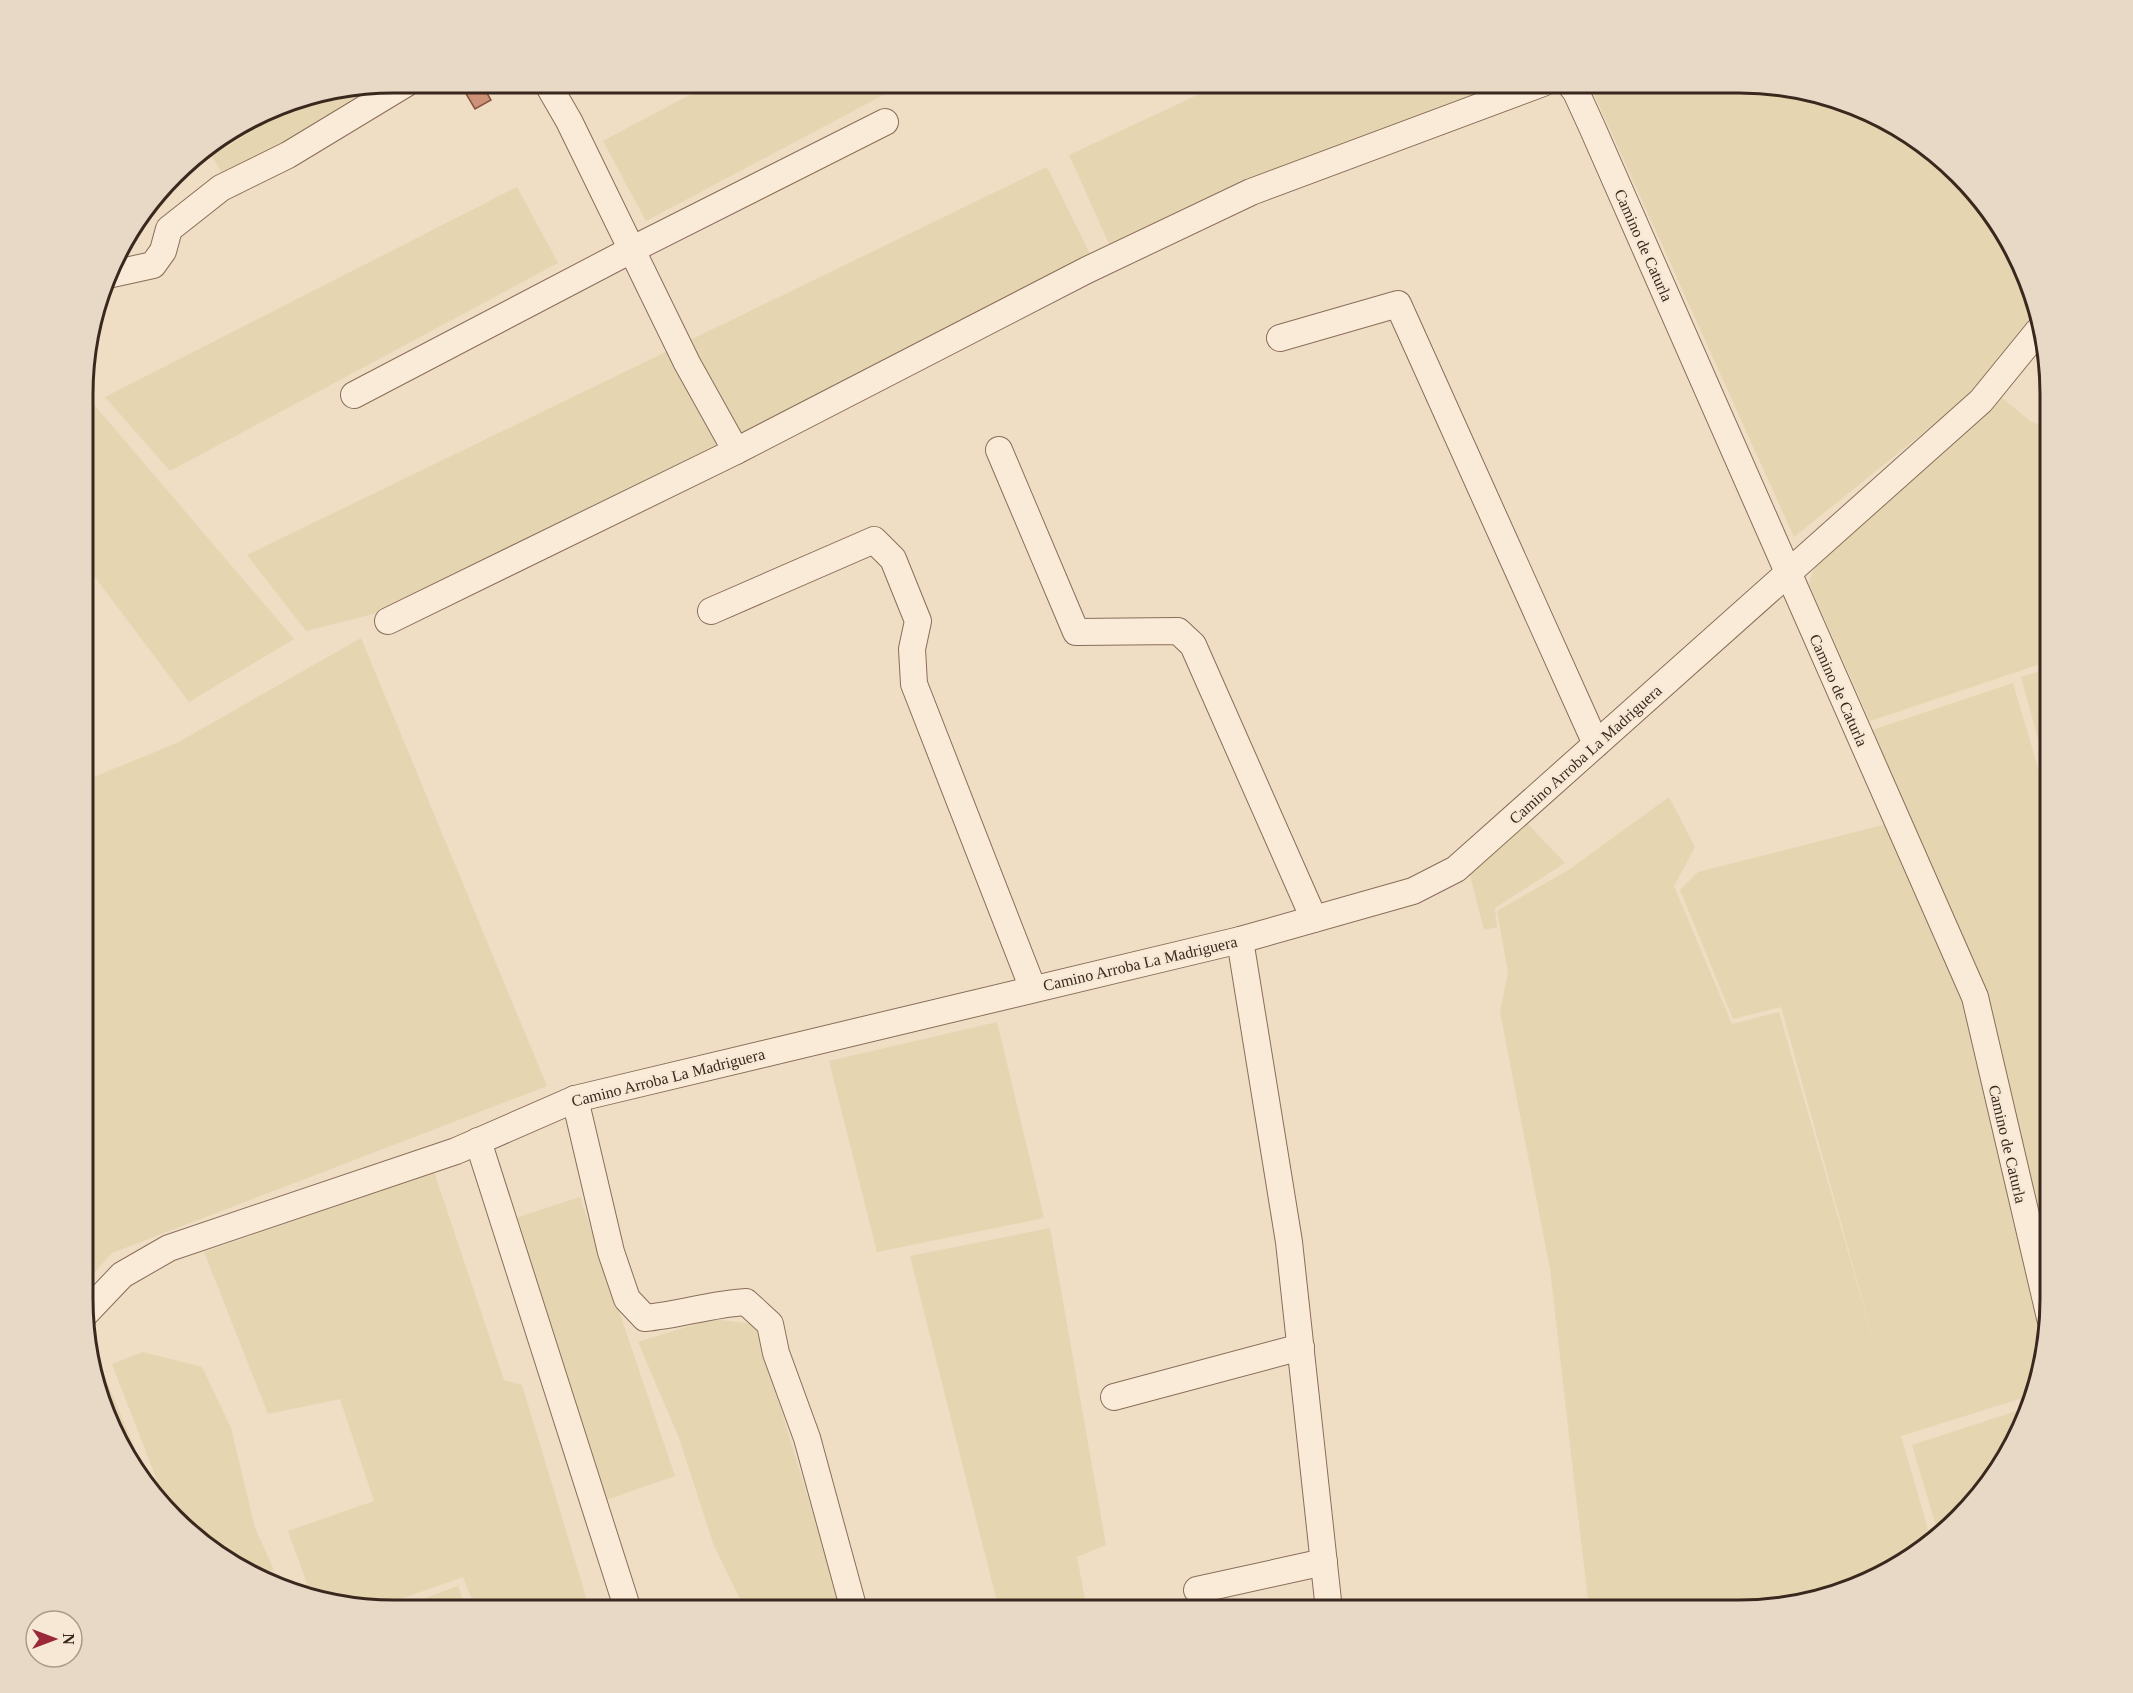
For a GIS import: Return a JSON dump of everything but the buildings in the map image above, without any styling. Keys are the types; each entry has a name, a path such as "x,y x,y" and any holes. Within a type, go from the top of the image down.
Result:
{"street":[{"path":"119,272 153,265 163,251 169,229 221,188 288,155 389,93"},
{"path":"553,93 687,363 736,451"},
{"path":"388,621 736,451 1087,270 1251,192 1516,93"},
{"name":"Camino de Caturla","path":"1576,93 1974,997 2040,1276"},
{"path":"354,395 632,250 885,122"},
{"path":"1280,338 1398,304 1596,744"},
{"name":"Camino Arroba La Madriguera","path":"93,1305 122,1275 169,1248 478,1142 575,1099 1240,940 1413,891 1456,869 1981,401 2034,336"},
{"path":"999,450 1076,632 1178,631 1193,645 1314,919"},
{"path":"711,611 874,540 893,559 918,621 912,649 914,684 1033,989"},
{"path":"1240,940 1289,1242 1328,1600"},
{"path":"575,1099 611,1252 627,1299 645,1318 669,1316 720,1303 746,1302 770,1324 776,1353 807,1438 851,1600"},
{"path":"478,1142 625,1600"},
{"path":"1114,1397 1301,1347"},
{"path":"1197,1590 1324,1562"}],"shaded area":[{"path":"405,93 236,197 212,156 267,121 316,103 355,96"},
{"path":"693,93 887,93 646,221 603,141"},
{"path":"1202,93 1495,93 1111,248 1069,155"},
{"path":"1594,93 1758,94 1817,103 1854,116 1906,144 1952,181 1978,211 2009,261 2031,319 1969,396 1794,537"},
{"path":"1047,167 1092,258 389,610 306,631 247,555"},
{"path":"517,187 558,263 170,471 105,397"},
{"path":"2001,397 2030,421 2040,424 2040,664 1870,721 1809,584 1815,567"},
{"path":"93,403 294,639 189,702 93,575"},
{"path":"361,638 547,1086 112,1253 93,1274 93,777 177,743"},
{"path":"2040,671 2040,746 2021,677"},
{"path":"2013,683 2040,775 2040,1214 2038,1214 1977,968 1872,730"},
{"path":"1669,797 1695,847 1674,886 1732,1024 1779,1012 1880,1363 1781,1007 1733,1019 1680,890 1698,872 1887,824 1963,1001 2039,1323 2034,1357 2023,1398 1901,1436 1929,1532 1889,1560 1854,1577 1817,1590 1758,1599 1588,1600 1550,1269 1500,1012 1508,972 1497,911 1570,869"},
{"path":"1524,820 1565,863 1495,908 1497,927 1484,930 1469,871"},
{"path":"997,1022 1044,1218 877,1252 829,1061"},
{"path":"434,1172 504,1380 522,1385 587,1600 472,1600 463,1577 398,1600 355,1597 308,1587 288,1531 374,1501 340,1399 268,1414 204,1252"},
{"path":"580,1197 675,1476 600,1502 509,1220"},
{"path":"1050,1228 1106,1545 1077,1557 1085,1600 996,1600 910,1256"},
{"path":"712,1319 755,1324 839,1600 740,1600 713,1543 679,1438 638,1342"},
{"path":"143,1352 202,1367 231,1428 255,1528 274,1570 268,1572 261,1569 211,1538 181,1512 160,1487 112,1364"},
{"path":"101,1368 139,1458 116,1414"},
{"path":"2018,1410 2000,1449 1978,1482 1952,1512 1936,1526 1912,1445"},
{"path":"458,1586 463,1600 420,1600"}]}
